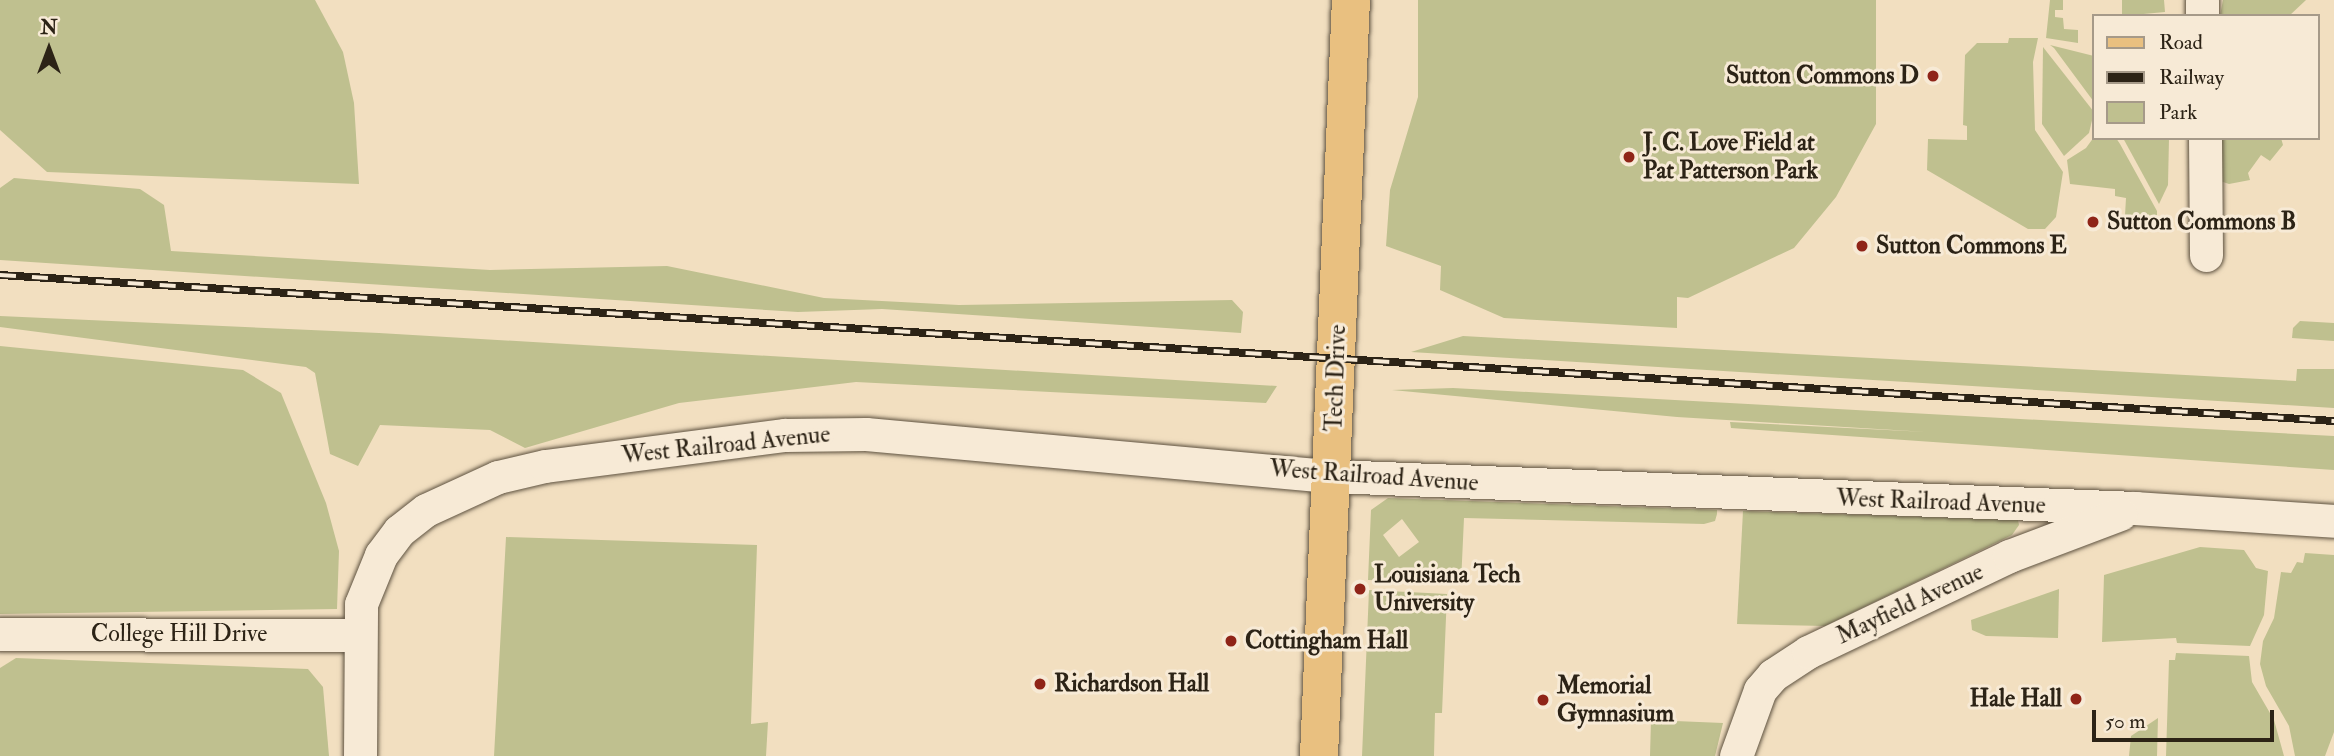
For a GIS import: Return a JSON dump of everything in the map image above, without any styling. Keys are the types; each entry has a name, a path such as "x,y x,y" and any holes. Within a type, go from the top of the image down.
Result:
{"main road":[{"name":"Tech Drive","path":"1319,756 1351,0"}],"street":[{"path":"2204,140 2206,255"},
{"name":"West Railroad Avenue","path":"360,756 358,635 361,604 381,555 399,531 426,510 498,477 545,466 825,433 1332,476 2135,508 2334,522"},
{"name":"Mayfield Avenue","path":"1737,756 1760,690 1773,675 1808,652 2009,556 2135,508"},
{"name":"College Hill Drive","path":"0,634 358,635"}],"green space":[{"path":"0,0 315,0 343,52 354,103 359,184 47,172 0,130"},
{"name":"J. C. Love Field at Pat Patterson Park","path":"1418,0 1876,0 1876,124 1836,197 1794,248 1688,298 1677,297 1677,328 1504,318 1440,290 1441,266 1386,246 1390,190 1418,97"},
{"path":"2050,0 2063,0 2063,10 2055,10 2055,17 2063,18 2064,29 2078,30 2078,43 2046,38"},
{"path":"2122,0 2164,0 2165,12 2122,14"},
{"path":"2223,0 2306,0 2291,14 2220,14"},
{"path":"2009,38 2038,38 2033,62 2035,130 2063,172 2056,217 2045,229 2028,229 1927,170 1928,139 1967,140 1967,126 1963,125 1965,55 1977,43 2008,43"},
{"path":"2050,45 2092,56 2092,99"},
{"path":"2043,47 2092,109 2092,120 2089,133 2064,156 2042,124"},
{"path":"2092,140 2117,140 2157,211 2157,230 2124,232 2126,198 2115,196 2115,189 2070,184 2067,160 2086,148"},
{"path":"2124,140 2169,140 2168,185 2159,204"},
{"path":"2215,140 2282,140 2283,145 2270,161 2261,155 2248,173 2250,180 2229,184 2220,181"},
{"path":"14,178 140,189 164,205 171,251 490,270 667,266 824,298 959,305 1232,300 1243,312 1241,333 882,309 798,312 0,260 0,188"},
{"path":"0,316 379,333 1277,386 1266,403 856,382 679,403 525,448 490,430 380,425 358,466 330,454 315,373 306,367 0,327"},
{"path":"2300,321 2334,323 2334,341 2292,338 2293,328"},
{"path":"1463,336 2296,381 2297,369 2334,369 2334,408 1411,352"},
{"path":"0,346 243,370 281,393 326,503 339,551 337,609 0,614"},
{"path":"1453,388 2334,436 2334,470 1731,428 1730,422 1927,432 1677,417 1392,390"},
{"path":"1388,498 1717,510 1717,514 1715,521 1704,524 1464,518 1461,583 1368,580 1371,510","holes":["1402,519 1419,542 1399,557 1383,535"]},
{"path":"1743,511 2018,520 2019,525 2012,535 1825,626 1737,624"},
{"path":"506,537 757,545 751,724 768,722 766,756 494,756"},
{"path":"2200,547 2244,550 2256,568 2268,571 2264,615 2250,646 2177,643 2176,638 2102,642 2104,575"},
{"path":"2305,553 2334,555 2334,732 2325,756 2295,756 2289,726 2266,686 2260,664 2263,641 2274,618 2281,572 2291,573 2297,562 2303,563"},
{"path":"2059,589 2058,638 1986,636 1972,630 1971,620"},
{"path":"1369,590 1447,594 1442,713 1435,713 1434,756 1362,756"},
{"path":"2176,653 2249,656 2252,682 2274,720 2284,756 2166,756 2169,660 2175,660"},
{"path":"16,658 308,669 323,687 329,756 0,756 0,668"},
{"path":"2158,718 2157,756 2129,756 2131,736"},
{"path":"1651,720 1723,723 1715,756 1650,756"}],"railway":[{"path":"0,275 2334,421"}],"place":[{"name":"Sutton Commons D","path":"1933,76"},
{"name":"J. C. Love Field at Pat Patterson Park","path":"1629,157"},
{"name":"Sutton Commons B","path":"2093,222"},
{"name":"Sutton Commons E","path":"1862,246"},
{"name":"Louisiana Tech University","path":"1360,589"},
{"name":"Cottingham Hall","path":"1231,641"},
{"name":"Richardson Hall","path":"1040,684"},
{"name":"Hale Hall","path":"2076,699"},
{"name":"Memorial Gymnasium","path":"1543,700"}]}
